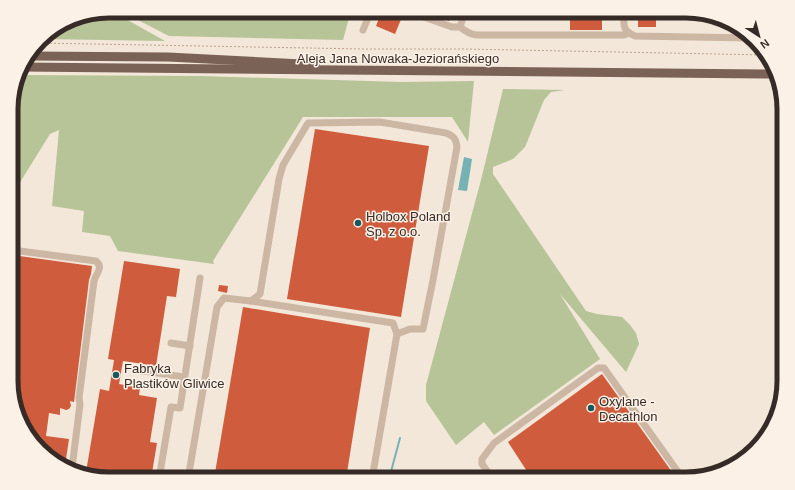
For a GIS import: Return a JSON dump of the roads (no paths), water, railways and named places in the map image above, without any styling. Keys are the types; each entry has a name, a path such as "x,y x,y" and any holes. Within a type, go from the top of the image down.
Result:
{"main road":[{"path":"35,56 168,57 302,64 358,70"},
{"name":"Aleja Jana Nowaka-Jeziorańskiego","path":"28,67 770,74"}],"lane":[{"path":"363,30 368,18"},
{"path":"428,18 452,26 460,27 464,31 476,35 624,35 628,33"},
{"path":"460,27 463,18"},
{"path":"624,18 625,30 635,36 739,38"},
{"path":"251,301 260,294 279,179 283,166 308,123 380,122 446,133 456,139 457,147 423,329 410,329 397,334"},
{"path":"18,251 92,260 96,261 100,267 95,276 93,288 72,464"},
{"path":"160,472 171,406 180,408 200,278"},
{"path":"189,472 217,307 224,298 393,324 397,334 373,472"},
{"path":"171,343 190,346"},
{"path":"488,472 482,464 482,459 494,443 598,368 604,368 678,472"},
{"path":"137,370 184,377"}],"water":[{"path":"464,157 472,159 467,191 458,190"}],"waterway":[{"path":"391,472 400,438"}],"place":[{"name":"Holbox Poland Sp. z o.o.","path":"358,223"},
{"name":"Fabryka Plastików Gliwice","path":"116,375"},
{"name":"Oxylane - Decathlon","path":"591,408"}]}
